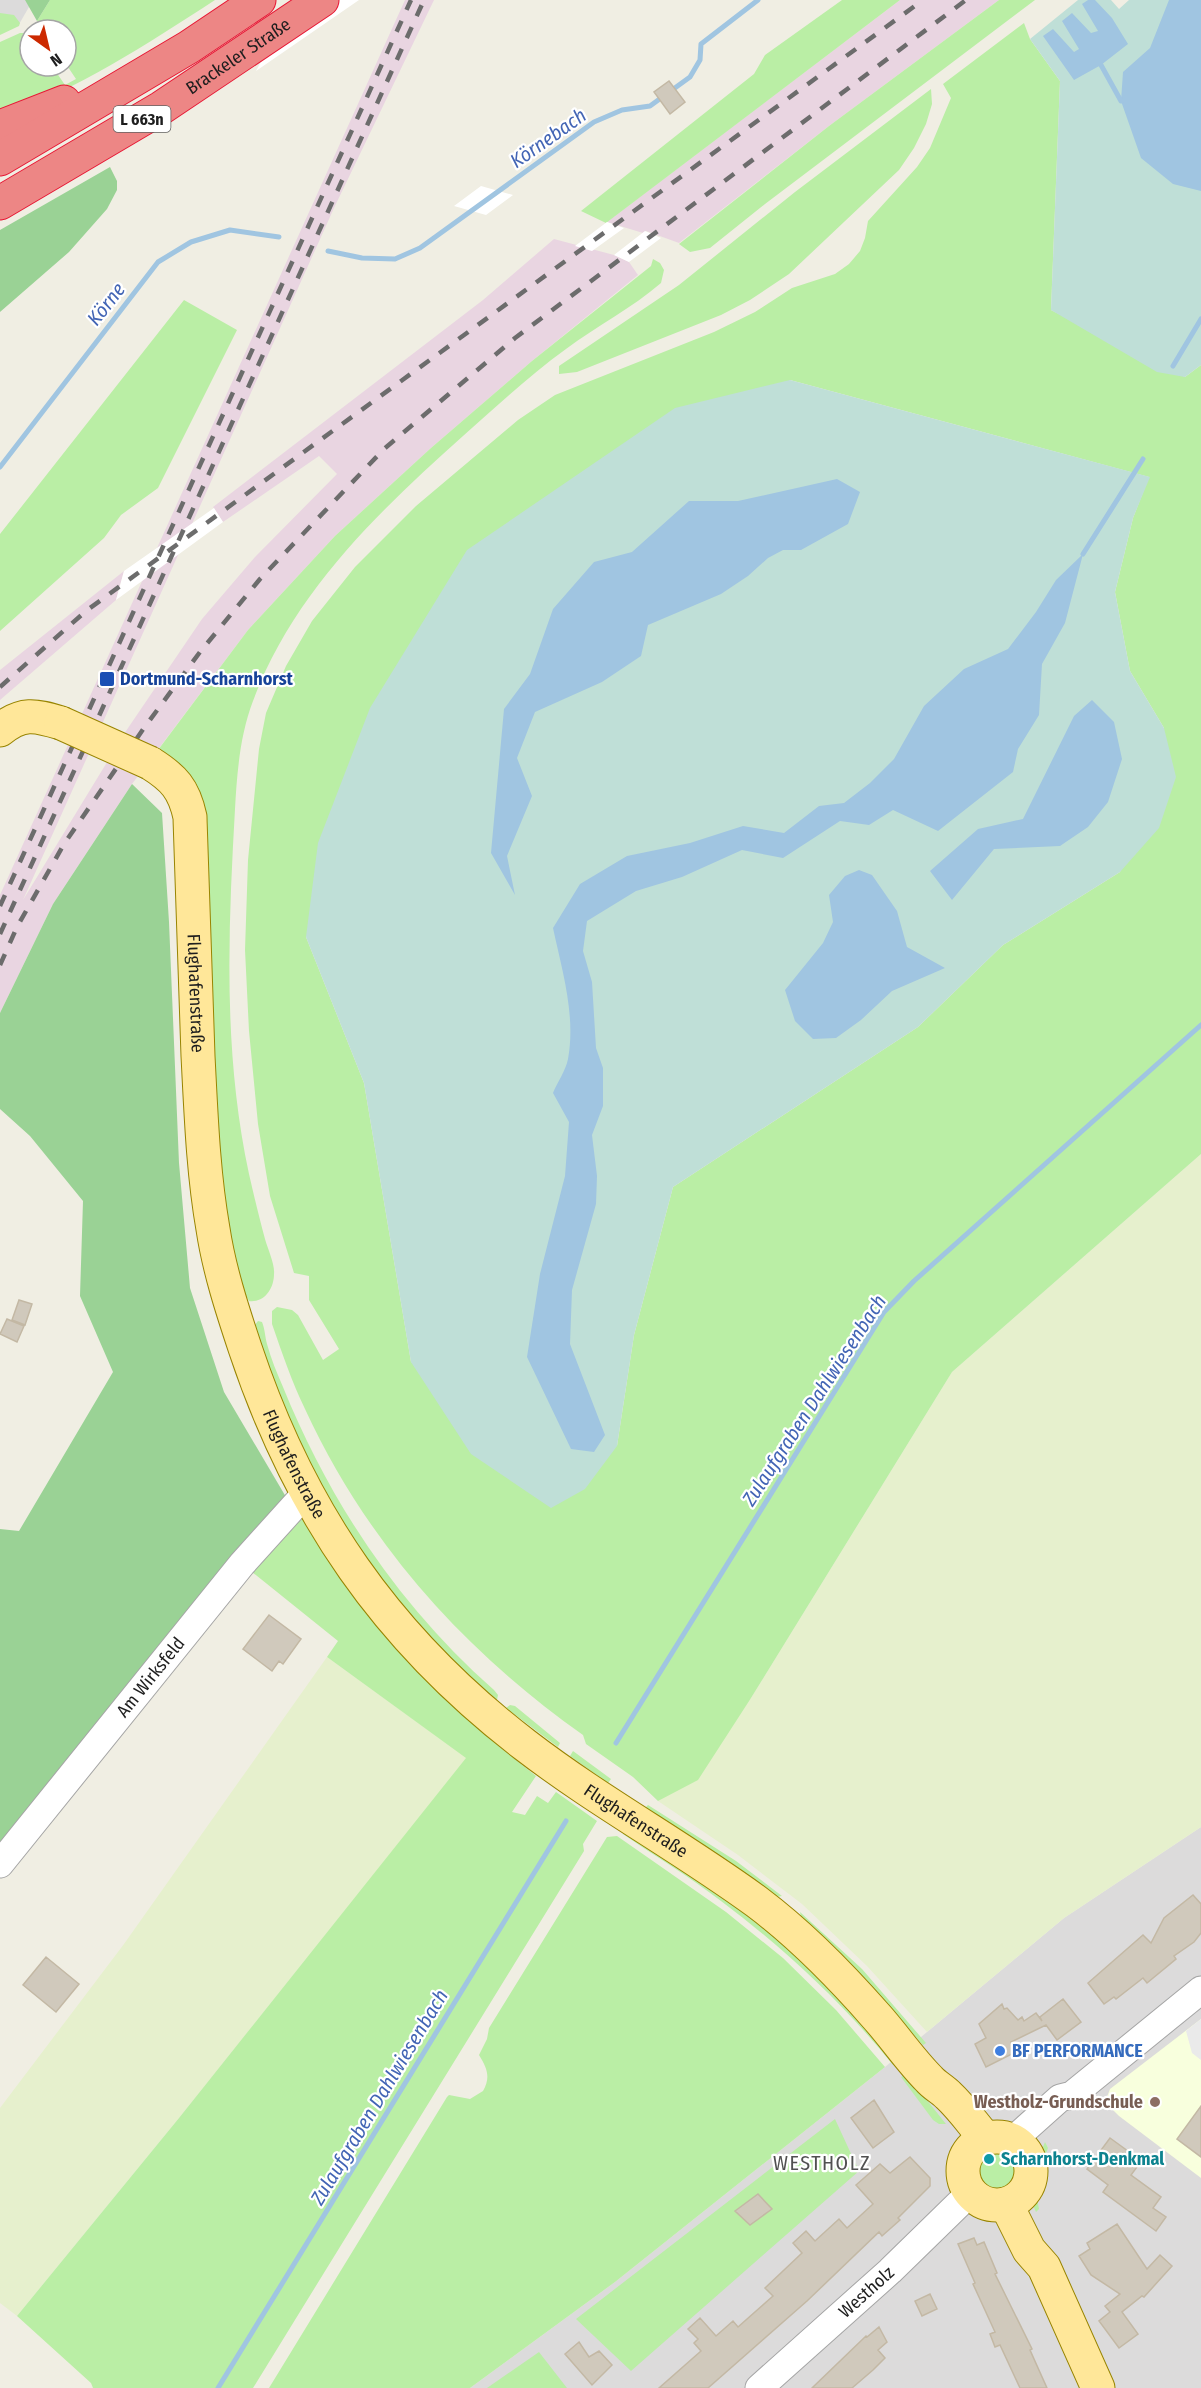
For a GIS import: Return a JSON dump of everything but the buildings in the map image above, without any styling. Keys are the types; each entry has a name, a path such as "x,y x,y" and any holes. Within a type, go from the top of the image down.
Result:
{"highway":[{"name":"Brackeler Straße","path":"0,159 189,47 259,0"},
{"name":"Brackeler Straße","path":"0,203 160,108 322,0"},
{"path":"0,127 26,118 189,47"}],"main road":[{"name":"Flughafenstraße","path":"0,730 20,717 37,715 61,723 150,763 168,774 179,787 187,803 202,1128 212,1227 222,1272 252,1370 272,1419 306,1493 362,1582 418,1649 469,1698 551,1764 687,1854 780,1920 824,1959 877,2017 928,2079 950,2097 998,2146"},
{"path":"998,2146 1031,2172 1028,2186 1014,2199 990,2205 970,2193 965,2185 962,2170 998,2146"},
{"path":"1014,2199 1029,2250 1044,2267 1098,2388"}],"street":[{"name":"Am Wirksfeld","path":"0,1864 242,1564 306,1493"},
{"path":"998,2146 1068,2107 1072,2095 1201,1990"},
{"name":"Westholz","path":"759,2388 890,2271 970,2193"}],"shaded area":[{"path":"0,0 33,0 23,18 18,18 18,26 0,33"},
{"path":"405,0 434,0 334,208 23,900 126,731 202,619 255,557 337,474 319,456 223,522 213,507 483,300 554,239 614,255 629,262 638,275 532,361 431,448 335,536 248,630 132,784 53,904 0,1013 0,895"},
{"path":"900,0 999,0 829,126 679,243 646,231 643,233 607,222"},
{"path":"1078,0 1111,0 1119,9 1129,0 1201,0 1201,365 1185,377 1157,372 1051,310 1060,81 1030,39"},
{"path":"1088,0 1095,0 1112,18 1128,44 1101,65 1074,80 1043,36 1053,29 1074,52 1079,49 1062,21 1072,13 1091,33 1098,31 1082,4"},
{"path":"1169,0 1201,0 1201,191 1173,184 1141,158 1121,101 1123,72 1150,48"},
{"path":"790,380 1150,477 1133,518 1115,592 1130,671 1164,728 1176,777 1159,828 1120,872 1003,945 918,1027 673,1187 634,1335 617,1446 585,1489 551,1508 471,1454 411,1362 364,1083 306,937 318,843 370,708 467,550 675,408"},
{"path":"837,479 860,492 848,524 801,550 783,550 768,558 748,576 721,594 648,625 641,656 602,682 535,712 517,758 532,796 507,856 515,895 491,853 504,709 530,674 553,609 594,562 632,552 689,501 738,501"},
{"path":"1083,554 1065,623 1042,664 1039,715 1018,749 1013,772 938,831 893,810 869,825 840,821 783,858 742,850 682,877 636,891 587,921 583,951 592,982 596,1048 603,1068 603,1106 592,1135 597,1176 596,1204 572,1290 570,1344 605,1435 594,1452 571,1449 527,1357 540,1274 565,1176 569,1122 553,1093 567,1063 570,1026 567,993 553,928 580,884 627,856 690,843 743,826 784,833 819,806 844,803 870,783 894,759 924,706 964,669 1008,649 1036,612 1056,580"},
{"path":"124,571 116,600 0,700 0,670"},
{"path":"1092,700 1114,722 1122,759 1108,802 1088,827 1060,846 994,849 952,900 930,871 978,829 1023,819 1074,716"},
{"path":"859,870 872,875 897,911 907,947 945,968 892,991 861,1020 836,1038 813,1039 795,1021 785,990 823,943 833,922 829,895 845,876"},
{"path":"1201,1154 1201,1827 1064,1918 927,2032 867,1966 802,1904 738,1855 658,1801 665,1796 751,1698 952,1372"},
{"path":"327,1657 467,1758 179,2118 17,2316 0,2303 0,2108 124,1944"},
{"path":"1201,1827 1201,2388 470,2388 615,2282 885,2067 1064,1918"},
{"name":"Westholz-Grundschule","path":"1201,2019 1201,2178 1119,2116 1110,2107 1107,2097 1110,2089"},
{"path":"1201,2019 1201,2060 1192,2053 1186,2031"}],"green space":[{"path":"25,0 50,0 39,18 35,18"},
{"path":"50,0 215,0 84,80 0,118 0,42 18,34 18,78 60,78 65,85 78,78 78,18 39,18"},
{"path":"842,0 900,0 606,223 581,211 754,74 765,55"},
{"path":"999,0 1035,0 710,248 690,252 679,244 829,126"},
{"path":"0,13 14,15 18,20 18,26 0,35"},
{"path":"1024,23 1030,39 1060,81 1051,310 1185,377 1201,365 1201,1154 952,1372 698,1780 658,1801 633,1777 586,1744 583,1735 498,1667 422,1590 358,1505 330,1458 287,1367 272,1324 272,1311 277,1307 292,1310 298,1315 323,1360 339,1349 309,1300 309,1276 294,1273 270,1196 258,1124 249,1031 245,950 248,860 259,749 266,713 286,666 312,621 355,567 416,506 518,420 555,395 714,332 755,312 792,288 835,274 849,264 860,251 868,221 917,167 930,148 951,98 943,84","holes":["790,380 1149,477 1133,518 1115,592 1130,671 1164,728 1120,872 1003,945 918,1027 673,1187 634,1335 617,1446 411,1362 364,1083 306,937"]},
{"path":"931,89 932,104 926,124 899,170 789,274 750,300 721,315 577,372 559,374 559,366 679,285 795,192"},
{"path":"110,167 117,181 117,190 107,209 69,252 0,312 0,230"},
{"path":"653,259 660,263 664,270 661,283 566,349 527,380 432,464 370,524 315,589 291,625 270,662 253,701 242,741 237,782 229,947 231,1038 241,1129 251,1182 274,1270 274,1280 264,1297 249,1301 242,1288 230,1233 222,1174 217,1111 210,937 158,750 248,630 335,536 431,448 532,361 651,266"},
{"path":"184,300 237,330 158,488 121,515 104,538 0,631 0,534"},
{"path":"132,784 162,813 179,1163 190,1288 224,1392 286,1497 0,1847 0,1529 19,1531 113,1372 80,1296 83,1201 30,1136 0,1109 0,1013 53,904"},
{"path":"258,1321 262,1322 272,1361 302,1430 346,1512 398,1588 460,1658 494,1690 498,1695 497,1700 466,1675 415,1620 354,1541 336,1513 290,1425 254,1326"},
{"path":"302,1517 351,1590 407,1657 469,1719 536,1776 512,1812 525,1815 537,1796 548,1803 556,1792 597,1821 583,1844 584,1851 253,2388 93,2388 91,2383 17,2316 179,2118 466,1758 327,1657 338,1641 247,1568"},
{"path":"510,1705 515,1706 560,1743 558,1747 506,1708"},
{"path":"573,1751 611,1779 608,1783 570,1756"},
{"path":"648,1805 736,1861 782,1896 776,1897 645,1808"},
{"path":"624,1831 741,1909 784,1945 832,1989 897,2063 893,2065 854,2020 768,1938 709,1892 623,1834"},
{"path":"617,1836 726,1912 783,1958 836,2010 885,2067 615,2282 470,2388 269,2388 447,2097 449,2095 470,2099 483,2091 487,2073 479,2055 487,2039 489,2028 607,1837"},
{"path":"800,1912 862,1969 926,2043 923,2045 858,1973 801,1917"},
{"path":"906,2074 946,2124 939,2124 933,2120 901,2077"},
{"path":"835,2119 859,2171 631,2371 576,2319"},
{"path":"1045,2142 1048,2148 1039,2177 1037,2193 1039,2209 1036,2212 1033,2196"},
{"path":"997,2151 1005,2152 1011,2157 1016,2163 1016,2179 1011,2185 1005,2190 997,2191 989,2190 983,2185 978,2179 977,2171 978,2163 983,2157 989,2152"},
{"path":"539,2352 567,2388 487,2388"}],"pier":[{"path":"294,0 359,0 256,71"},
{"path":"481,186 513,195 486,215 454,206"},
{"path":"607,222 624,228 592,251 575,246"},
{"path":"645,231 661,238 629,262 614,255"},
{"path":"214,508 223,522 116,600 124,571"}],"waterway":[{"name":"Körnebach","path":"328,251 362,258 395,259 420,248 594,122 622,110 650,106 690,77 700,60 701,44 758,0"},
{"path":"1101,65 1121,101"},
{"name":"Körne","path":"0,467 158,262 191,242 230,230 279,237"},
{"path":"1173,366 1201,319"},
{"path":"1083,554 1143,459"},
{"name":"Zulaufgraben Dahlwiesenbach","path":"616,1743 884,1312 914,1281 1201,1025"},
{"name":"Zulaufgraben Dahlwiesenbach","path":"218,2388 566,1821"}],"railway":[{"path":"0,906 411,0"},
{"path":"0,934 424,0"},
{"path":"0,687 86,611 923,0"},
{"path":"0,965 17,927 64,844 200,652 260,579 384,449 515,338 966,0"}],"place":[{"name":"Dortmund-Scharnhorst","path":"107,679"},
{"name":"BF PERFORMANCE","path":"1000,2051"},
{"name":"Westholz-Grundschule","path":"1155,2102"},
{"name":"Scharnhorst-Denkmal","path":"989,2159"}],"district":[{"name":"WESTHOLZ","path":"822,2163"}]}
